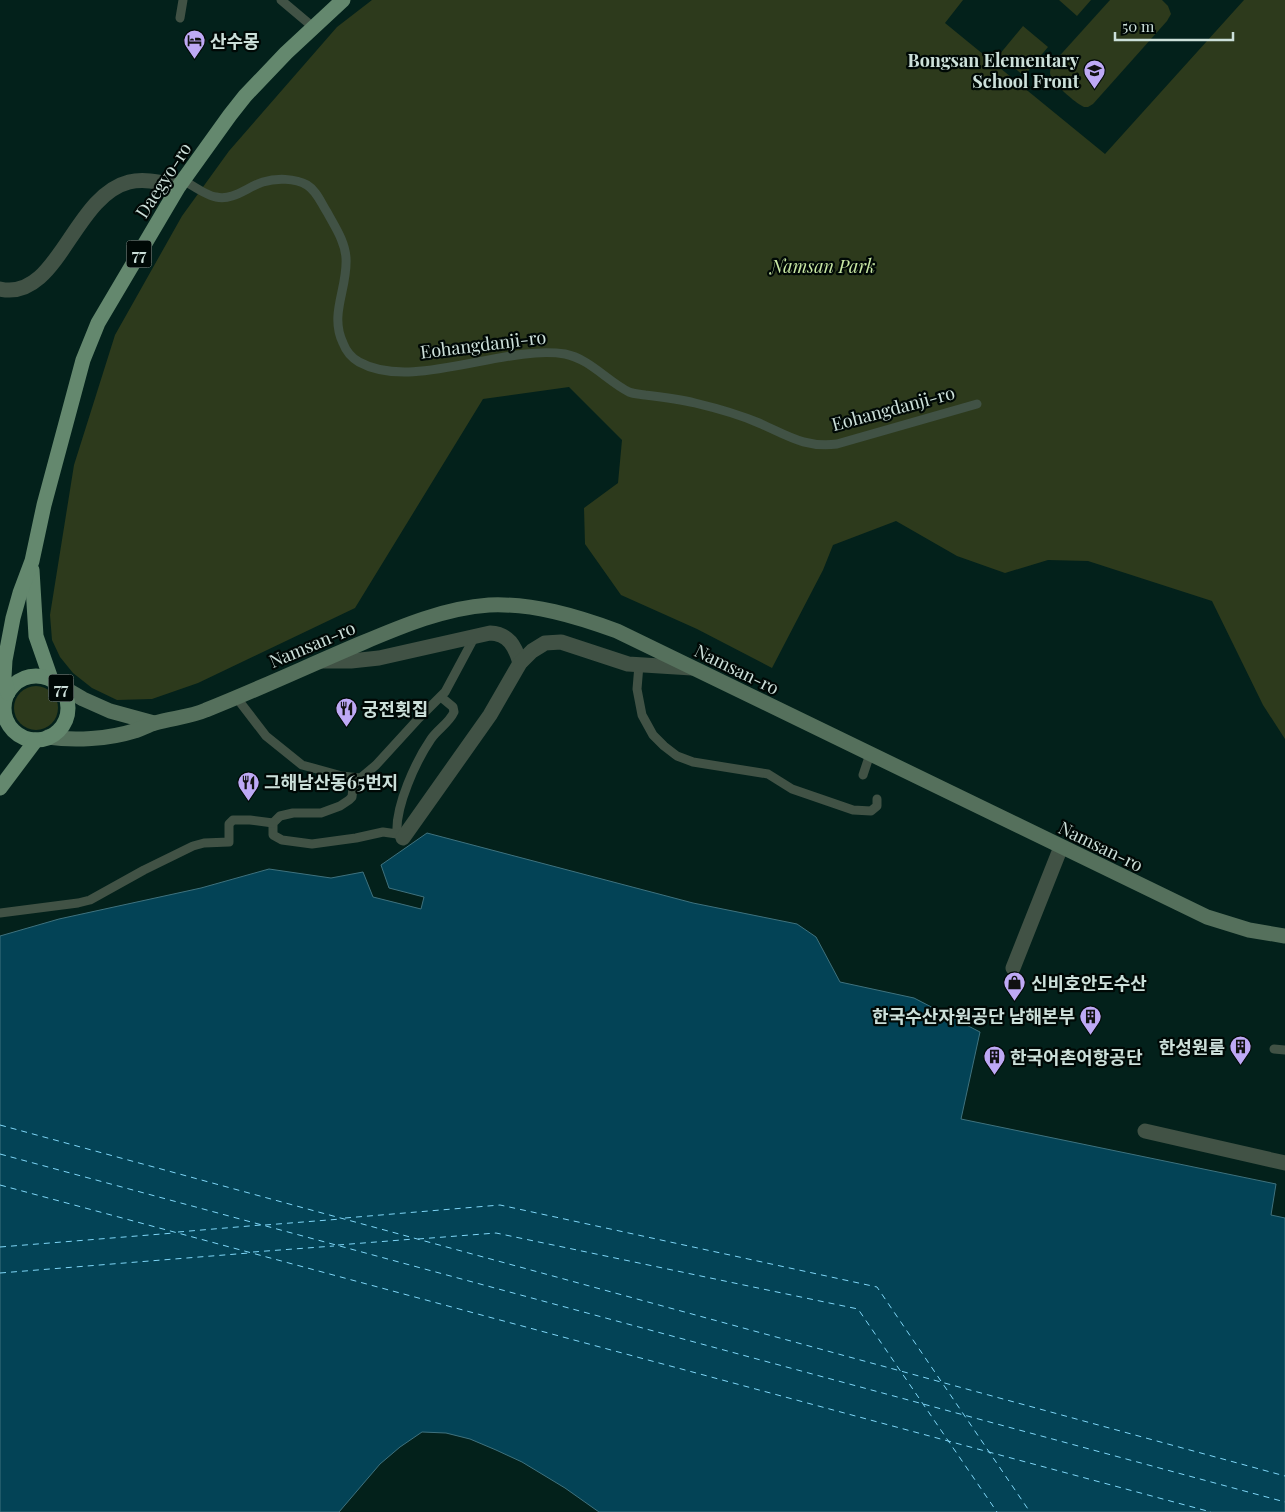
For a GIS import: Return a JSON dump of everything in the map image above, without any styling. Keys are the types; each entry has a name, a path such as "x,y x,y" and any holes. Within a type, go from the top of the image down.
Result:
{"main road":[{"name":"Daegyo-ro","path":"8,693 4,677 8,643 20,593 32,561 44,505 83,360 98,322 181,183 245,96 313,27 343,0"},
{"name":"Daegyo-ro","path":"32,561 36,636 42,656 55,682"},
{"name":"77","path":"0,788 42,739 57,732 64,724 67,714 66,698 55,682 42,676 32,676 14,684 4,701 2,715 18,734 27,738 42,739"}],"street":[{"name":"Eohangdanji-ro","path":"0,290 19,290 38,280 100,199 114,189 129,182 181,183"},
{"name":"Namsan-ro","path":"42,739 67,740 118,734 204,711 387,632 436,615 472,607 507,605 545,610 592,622 617,631 1207,917 1240,928 1285,936"},
{"path":"320,660 351,661 379,658 475,636 496,634 507,638 515,648 520,663"},
{"path":"400,836 490,715 520,663 539,646 555,641 566,643 621,663 692,668"},
{"path":"55,682 83,699 110,711 154,723"},
{"path":"1013,968 1061,847"},
{"path":"1145,1131 1285,1163"}],"lane":[{"path":"180,18 183,0"},
{"path":"281,0 313,27"},
{"name":"Eohangdanji-ro","path":"181,183 216,198 230,197 262,182 274,180 300,182 314,190 339,233 344,248 346,268 337,310 338,331 345,348 351,355 356,360 370,366 396,371 426,371 529,353 565,354 584,362 631,392 692,402 758,422 806,444 821,445 837,444 977,404"},
{"path":"441,697 453,707 454,712 431,738 411,775 400,806 400,836 383,832 312,844 278,838 273,835 273,823 284,814 321,813 340,806 352,797 353,787 360,778 376,765 441,697 475,636"},
{"path":"639,665 637,689 642,716 653,735 677,756 693,762 768,774 792,789 853,810 871,811 877,806 878,799"},
{"path":"236,697 266,736 302,766 342,776 360,778"},
{"path":"863,775 870,754"},
{"path":"0,913 90,900 193,846 204,843 228,842 229,824 233,820 273,823"},
{"path":"1274,1049 1285,1050"}],"green space":[{"name":"Namsan Park","path":"372,0 963,0 945,23 1105,154 1244,0 1285,0 1285,739 1263,705 1212,601 1088,561 1048,560 1005,573 957,556 896,521 833,545 823,570 772,668 697,629 621,595 585,544 584,508 618,483 622,440 569,387 483,399 355,608 198,683 152,699 117,700 92,688 73,673 60,657 52,640 50,615 74,465 115,335 182,216 229,151 337,27"},
{"path":"1059,0 1091,0 1077,16"},
{"path":"1110,0 1162,0 1168,6 1171,14 1167,21 1093,104 1084,107 1059,87 1051,77 1050,70 1054,62"},
{"path":"1023,26 1048,47 1024,76 999,55"},
{"path":"40,686 52,692 57,699 57,717 52,724 45,729 32,730 20,724 15,717 14,704 20,692 27,687"}],"water":[{"path":"427,833 693,903 797,924 816,937 840,982 914,998 980,1032 961,1119 1276,1184 1271,1215 1285,1218 1285,1512 599,1512 565,1488 522,1462 496,1450 470,1439 446,1433 422,1432 380,1464 339,1512 0,1512 0,936 59,919 201,888 269,869 331,878 363,872 373,897 421,909 424,897 389,888 381,865"}],"ferry route":[{"path":"0,1125 1285,1476"},
{"path":"0,1154 1285,1502"},
{"path":"0,1185 1211,1512"},
{"path":"345,1218 500,1205 877,1287 1030,1512"},
{"path":"265,1225 341,1219"},
{"path":"178,1232 261,1225"},
{"path":"0,1247 174,1233"},
{"path":"418,1239 496,1233 858,1309 997,1512"},
{"path":"338,1245 414,1239"},
{"path":"253,1252 334,1246"},
{"path":"0,1273 249,1253"}],"place":[{"name":"산수몽","path":"194,60"},
{"name":"Bongsan Elementary School Front","path":"1095,89"},
{"name":"궁전횟집","path":"346,728"},
{"name":"그해남산동65번지","path":"248,801"},
{"name":"신비호안도수산","path":"1015,1002"},
{"name":"한국수산자원공단 남해본부","path":"1091,1035"},
{"name":"한성원룸","path":"1241,1066"},
{"name":"한국어촌어항공단","path":"994,1076"}]}
